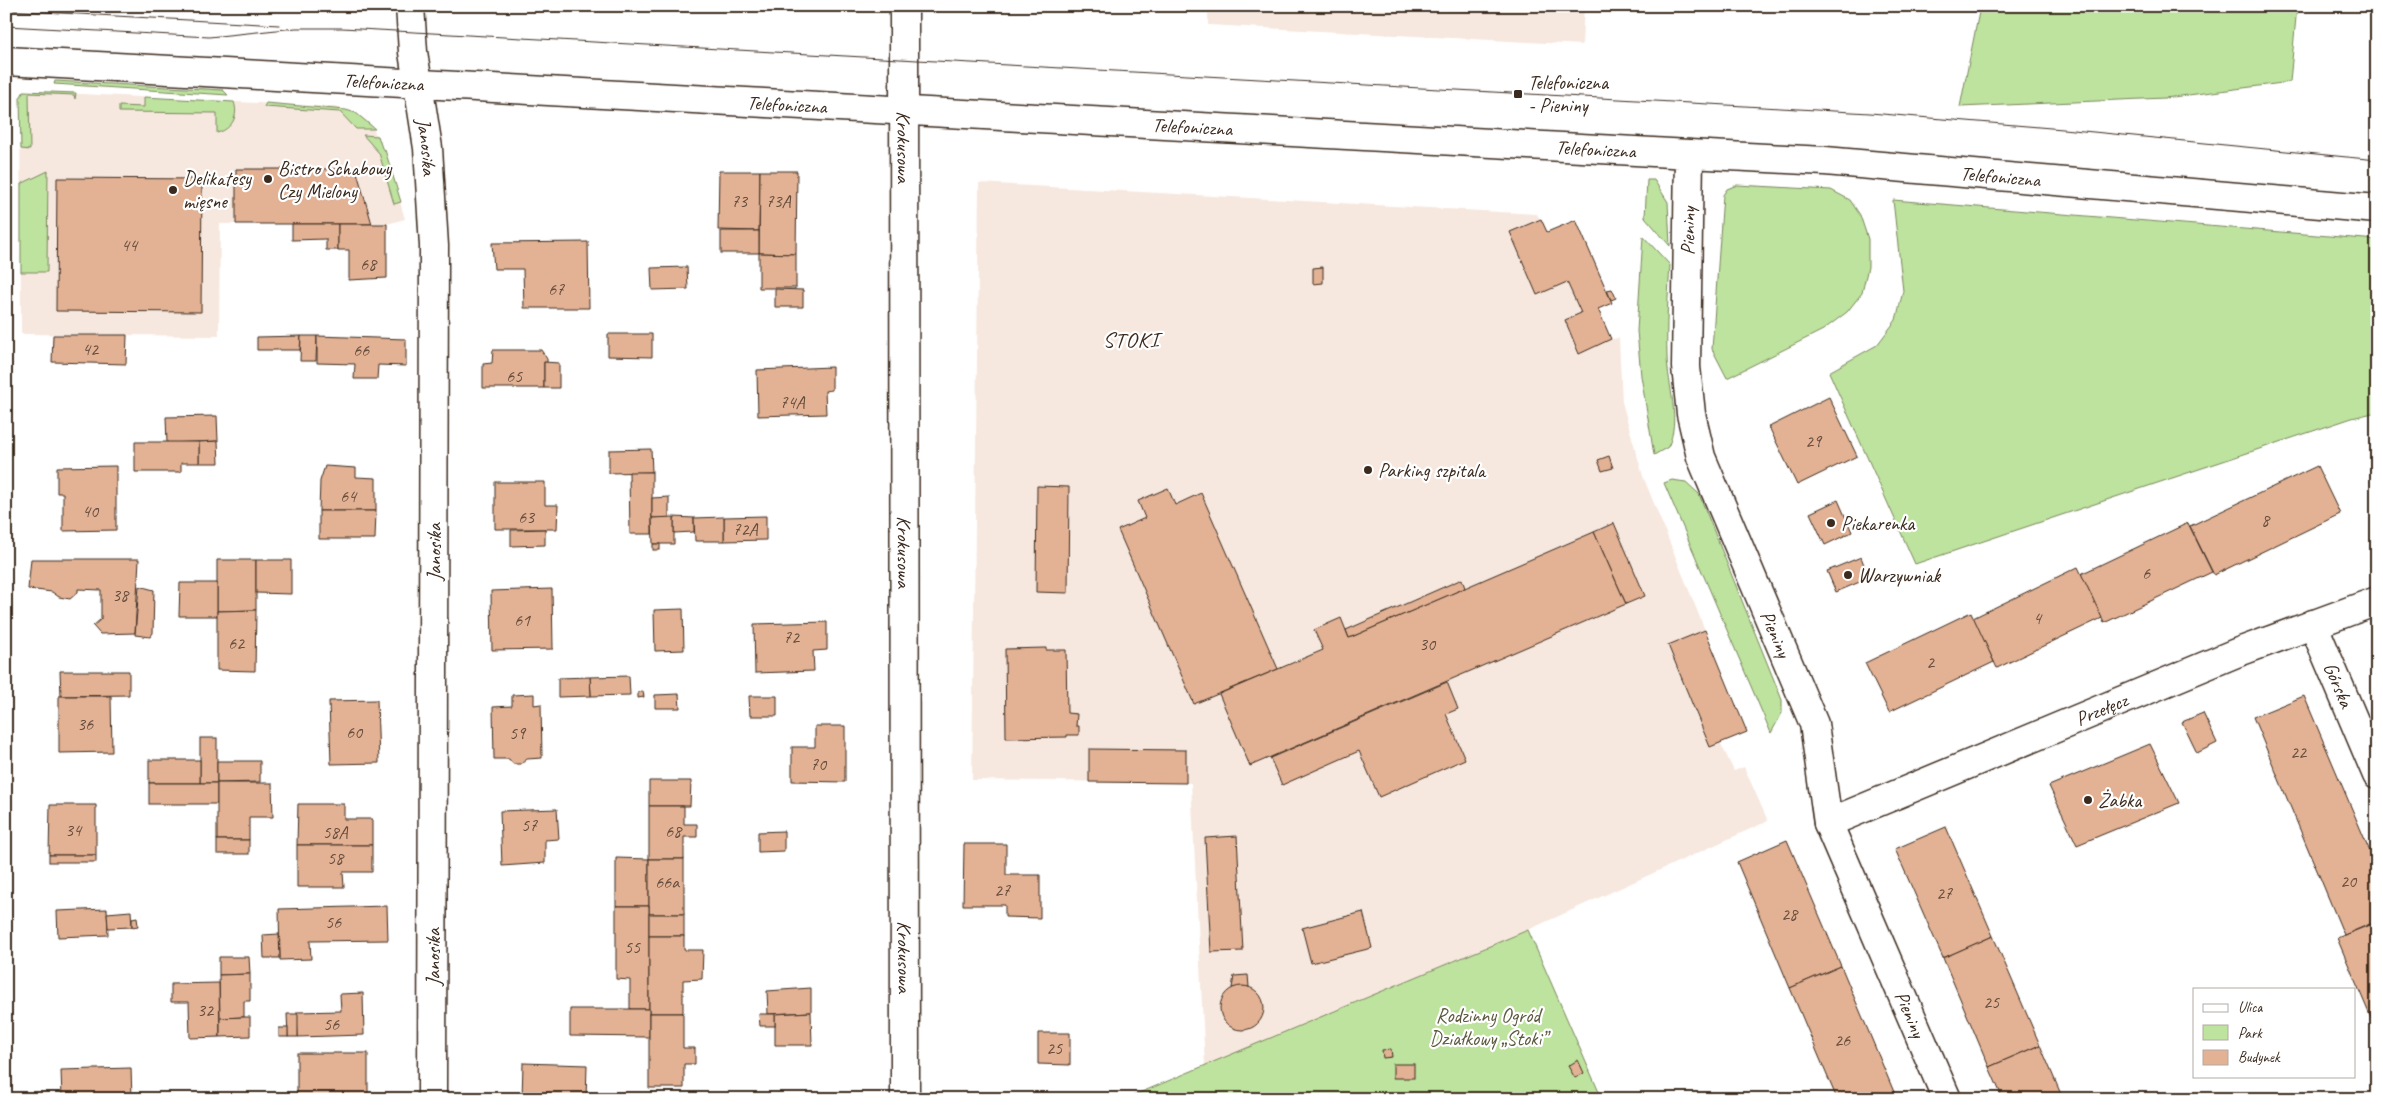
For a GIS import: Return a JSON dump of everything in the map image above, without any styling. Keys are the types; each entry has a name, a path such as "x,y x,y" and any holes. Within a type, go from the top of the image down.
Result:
{"street":[{"name":"Janosika","path":"410,6 410,32 430,167 434,246 432,1099"},
{"name":"Krokusowa","path":"904,6 905,1099"},
{"name":"Telefoniczna","path":"6,61 1825,161 2377,209"},
{"name":"Pieniny","path":"1689,154 1686,368 1690,414 1701,457 1714,492 1814,724 1828,823 1947,1099"},
{"name":"Przełęcz","path":"1828,823 2236,653 2377,601"},
{"name":"Górska","path":"2313,624 2377,775"}],"shaded area":[{"path":"1208,6 1584,6 1582,45 1208,25"},
{"path":"24,91 336,107 356,113 371,124 382,148 385,150 405,219 387,224 220,224 219,336 21,334 20,98"},
{"path":"979,183 1537,214 1548,232 1576,220 1612,303 1598,309 1611,339 1619,338 1622,402 1643,476 1705,630 1668,645 1710,746 1720,742 1734,771 1744,767 1768,821 1528,930 1205,1067 1191,783 972,780"}],"green space":[{"path":"1971,6 2297,6 2290,82 2165,98 1960,107 1980,7"},
{"path":"55,81 223,90 228,95 54,84"},
{"path":"24,91 76,93 75,99 74,95 29,93 30,150 21,149 20,98"},
{"path":"144,97 234,102 236,112 230,125 217,133 217,113 119,112 119,106 144,107"},
{"path":"266,103 346,110 356,113 375,129 356,129 340,112 264,107"},
{"path":"363,135 378,136 382,148 385,150 401,202 394,204 379,153"},
{"path":"48,171 47,272 21,272 21,184"},
{"path":"1647,180 1654,180 1668,202 1670,246 1645,217"},
{"path":"1737,185 1831,190 1850,200 1860,215 1868,239 1868,267 1862,293 1847,312 1823,330 1727,378 1712,349 1723,195 1727,189"},
{"path":"1893,200 2377,240 2377,412 2352,418 1915,564 1829,372 1877,345 1896,320 1903,291"},
{"path":"1643,236 1670,265 1667,357 1674,414 1673,426 1672,437 1668,447 1654,455 1641,376 1637,331"},
{"path":"1672,480 1686,482 1699,494 1782,700 1782,713 1771,733 1664,483"},
{"name":"Rodzinny Ogród Działkowy „Stoki”","path":"1528,930 1602,1099 1125,1099"}],"building":[{"path":"1349,6 1469,6 1469,11"},
{"path":"236,169 356,169 372,224 236,224"},
{"path":"719,171 760,171 759,231 718,230"},
{"path":"760,171 797,171 796,254 759,253"},
{"path":"57,178 202,179 201,312 56,311"},
{"path":"1541,219 1547,232 1576,220 1612,303 1598,309 1611,339 1579,354 1565,320 1581,313 1567,282 1537,295 1510,232"},
{"path":"292,224 338,224 338,250 326,250 326,239 292,240"},
{"path":"338,224 387,224 387,278 349,280 349,250 338,250"},
{"path":"721,231 759,231 759,253 721,253"},
{"path":"588,242 589,308 524,308 523,269 494,269 492,243"},
{"path":"759,253 796,254 796,288 759,288"},
{"path":"687,267 688,289 652,290 651,268"},
{"path":"1323,267 1323,283 1313,284 1313,268"},
{"path":"775,289 803,290 803,307 775,307"},
{"path":"1612,289 1616,298 1611,300 1607,290"},
{"path":"608,334 652,334 652,357 608,356"},
{"path":"53,335 127,335 126,364 52,362"},
{"path":"301,336 300,350 257,350 257,337"},
{"path":"301,336 317,336 316,361 300,361"},
{"path":"317,336 406,339 406,366 378,365 377,379 354,379 355,364 317,363"},
{"path":"493,350 541,350 547,359 547,363 544,362 544,388 483,388 483,364 492,363"},
{"path":"544,362 559,363 559,388 544,388"},
{"path":"832,367 832,390 825,391 826,414 758,416 757,370"},
{"path":"1829,397 1857,456 1797,485 1769,427"},
{"path":"217,416 218,441 167,443 166,417"},
{"path":"218,441 219,463 199,463 199,442"},
{"path":"135,442 199,442 199,463 181,463 181,472 135,472"},
{"path":"651,449 652,472 609,473 609,450"},
{"path":"1609,456 1613,468 1602,471 1598,460"},
{"path":"116,466 116,530 63,531 63,493 57,493 57,467"},
{"path":"325,466 356,468 356,477 376,478 376,511 319,511 320,481"},
{"path":"2317,466 2340,514 2214,575 2190,526"},
{"path":"629,472 652,472 652,534 630,534"},
{"path":"495,482 545,482 545,505 558,505 557,529 495,529"},
{"path":"1037,486 1069,487 1068,593 1036,592"},
{"path":"1168,488 1175,505 1201,493 1278,669 1194,704 1118,530 1145,518 1138,501"},
{"path":"669,497 669,518 652,518 652,498"},
{"name":"Piekarenka","path":"1838,500 1852,532 1825,545 1810,513"},
{"path":"319,511 376,511 375,539 319,539"},
{"path":"766,516 766,540 724,541 724,517"},
{"path":"674,517 694,518 694,532 674,533"},
{"path":"674,517 674,544 653,544 652,518"},
{"path":"724,517 724,541 695,541 694,518"},
{"path":"1614,523 1645,596 1626,604 1594,532"},
{"path":"2188,523 2212,572 2104,623 2081,574"},
{"path":"545,529 545,545 511,546 511,530"},
{"path":"1594,532 1626,604 1250,766 1219,694 1323,650 1314,630 1341,618 1349,638"},
{"path":"653,544 660,544 660,550 653,550"},
{"name":"Warzywniak","path":"1861,557 1869,578 1836,592 1827,571"},
{"path":"31,559 139,559 135,633 100,634 93,626 101,619 101,590 78,589 78,592 70,599 59,597 52,592 28,589"},
{"path":"217,560 256,560 256,610 217,611"},
{"path":"256,560 291,560 291,594 256,593"},
{"path":"2078,567 2102,618 1997,668 1973,618"},
{"path":"1462,579 1465,588 1349,638 1346,630"},
{"path":"180,583 217,583 217,616 179,616"},
{"path":"139,586 154,590 153,633 150,637 135,635"},
{"path":"552,589 553,649 492,650 491,591"},
{"path":"683,609 684,650 655,651 654,610"},
{"path":"256,610 255,671 217,670 217,611"},
{"path":"1971,612 1994,662 1889,712 1865,663"},
{"path":"827,622 827,650 813,651 814,671 755,673 754,624"},
{"path":"1705,630 1747,732 1710,747 1668,645"},
{"path":"1046,648 1046,650 1066,650 1067,713 1077,714 1076,726 1079,726 1079,735 1067,735 1067,737 1006,738 1005,649"},
{"path":"60,671 129,671 129,695 61,696"},
{"path":"629,676 630,695 591,696 590,677"},
{"path":"590,677 591,696 558,697 558,678"},
{"path":"1447,682 1458,709 1446,714 1465,759 1379,797 1359,751 1282,785 1270,758"},
{"path":"643,691 644,697 638,698 638,692"},
{"path":"534,694 534,705 541,704 542,758 527,759 521,764 513,764 509,759 494,759 493,707 512,706 512,695"},
{"path":"679,694 680,708 655,708 655,695"},
{"path":"59,696 111,696 112,752 59,753"},
{"path":"749,696 777,696 777,716 750,716"},
{"path":"2304,696 2377,868 2377,921 2344,935 2253,717"},
{"path":"377,700 379,763 331,764 329,701"},
{"path":"2203,713 2217,743 2197,753 2182,722"},
{"path":"815,726 845,726 845,782 792,781 792,747 815,747"},
{"path":"200,738 217,738 217,783 200,783"},
{"path":"2150,744 2179,803 2077,845 2049,786"},
{"path":"1089,749 1186,750 1186,783 1089,782"},
{"path":"149,760 200,760 200,783 149,783"},
{"path":"217,761 260,761 260,782 217,783"},
{"path":"649,781 691,781 690,806 649,806"},
{"path":"149,783 217,783 217,804 149,804"},
{"path":"217,783 272,783 273,817 249,817 249,840 217,840"},
{"path":"298,804 344,804 344,819 372,819 372,845 297,845"},
{"path":"50,805 96,805 96,855 49,855"},
{"path":"649,806 684,806 684,824 697,824 697,837 684,837 684,859 649,859"},
{"path":"557,809 559,839 545,840 545,863 502,866 500,811"},
{"path":"1946,827 1993,936 1943,958 1895,849"},
{"path":"784,831 784,851 758,852 758,832"},
{"path":"1237,836 1243,951 1211,952 1205,838"},
{"path":"217,840 249,840 249,854 217,854"},
{"path":"1787,840 1841,966 1790,988 1737,862"},
{"path":"964,844 1006,844 1006,875 1040,875 1040,918 1005,917 1005,905 963,905"},
{"path":"297,845 372,845 372,872 343,872 344,887 297,887"},
{"path":"49,855 96,855 96,862 49,862"},
{"path":"616,858 649,859 649,906 616,906"},
{"path":"649,859 684,859 684,914 649,914"},
{"path":"387,906 388,940 310,941 311,959 280,960 279,909"},
{"path":"616,906 649,906 649,1009 630,1009 630,980 616,979"},
{"path":"107,909 108,935 58,937 57,911"},
{"path":"131,911 132,927 108,928 107,913"},
{"path":"1363,912 1372,948 1311,963 1302,928"},
{"path":"649,914 684,914 684,936 649,936"},
{"path":"137,917 138,926 132,927 132,918"},
{"path":"2377,922 2377,1032 2337,938"},
{"path":"279,934 280,958 264,958 263,935"},
{"path":"649,936 684,936 684,950 703,950 702,979 683,980 683,1013 649,1013"},
{"path":"1993,936 2040,1045 1989,1067 1943,958"},
{"path":"219,957 249,957 250,974 219,975"},
{"path":"1841,966 1894,1092 1878,1099 1837,1099 1790,988"},
{"path":"250,974 250,1001 244,1001 244,1017 220,1018 219,975"},
{"path":"1248,975 1249,987 1232,988 1234,976"},
{"path":"219,983 220,1037 190,1038 189,1002 171,1002 171,984"},
{"path":"1242,986 1254,990 1260,996 1264,1008 1260,1020 1254,1026 1242,1030 1230,1026 1224,1020 1220,1008 1224,996 1230,990"},
{"path":"811,988 811,1012 768,1014 767,991"},
{"path":"363,993 364,1035 298,1037 297,1012 341,1011 340,994"},
{"path":"570,1009 649,1009 649,1037 570,1036"},
{"path":"811,1012 812,1045 775,1045 775,1014"},
{"path":"649,1013 683,1013 683,1048 695,1048 695,1064 684,1064 684,1088 649,1088"},
{"path":"287,1014 298,1014 298,1037 288,1037"},
{"path":"759,1014 775,1014 775,1026 760,1026"},
{"path":"250,1017 250,1036 220,1037 220,1018"},
{"path":"279,1028 288,1028 288,1037 279,1037"},
{"path":"1038,1033 1070,1033 1070,1065 1038,1064"},
{"path":"2040,1045 2063,1099 2003,1099 1989,1067"},
{"path":"1391,1049 1392,1057 1383,1058 1382,1050"},
{"path":"297,1053 368,1053 368,1099 297,1099"},
{"path":"1578,1060 1584,1073 1575,1078 1568,1066"},
{"path":"523,1063 587,1065 586,1099 522,1099"},
{"path":"1393,1064 1414,1064 1414,1078 1393,1078"},
{"path":"131,1068 132,1099 62,1099 61,1070"},
{"path":"1894,1092 1897,1099 1878,1099"}],"tram line":[{"path":"6,10 279,25"},
{"path":"6,26 209,37 296,28 342,28 1870,113 2063,129 2377,160"}],"place":[{"name":"Telefoniczna - Pieniny","path":"1518,94"},
{"name":"Bistro Schabowy Czy Mielony","path":"268,179"},
{"name":"Delikatesy mięsne","path":"173,190"},
{"name":"Parking szpitala","path":"1368,470"},
{"name":"Piekarenka","path":"1831,523"},
{"name":"Warzywniak","path":"1848,575"},
{"name":"Żabka","path":"2088,800"}],"district":[{"name":"STOKI","path":"1131,340"}]}
